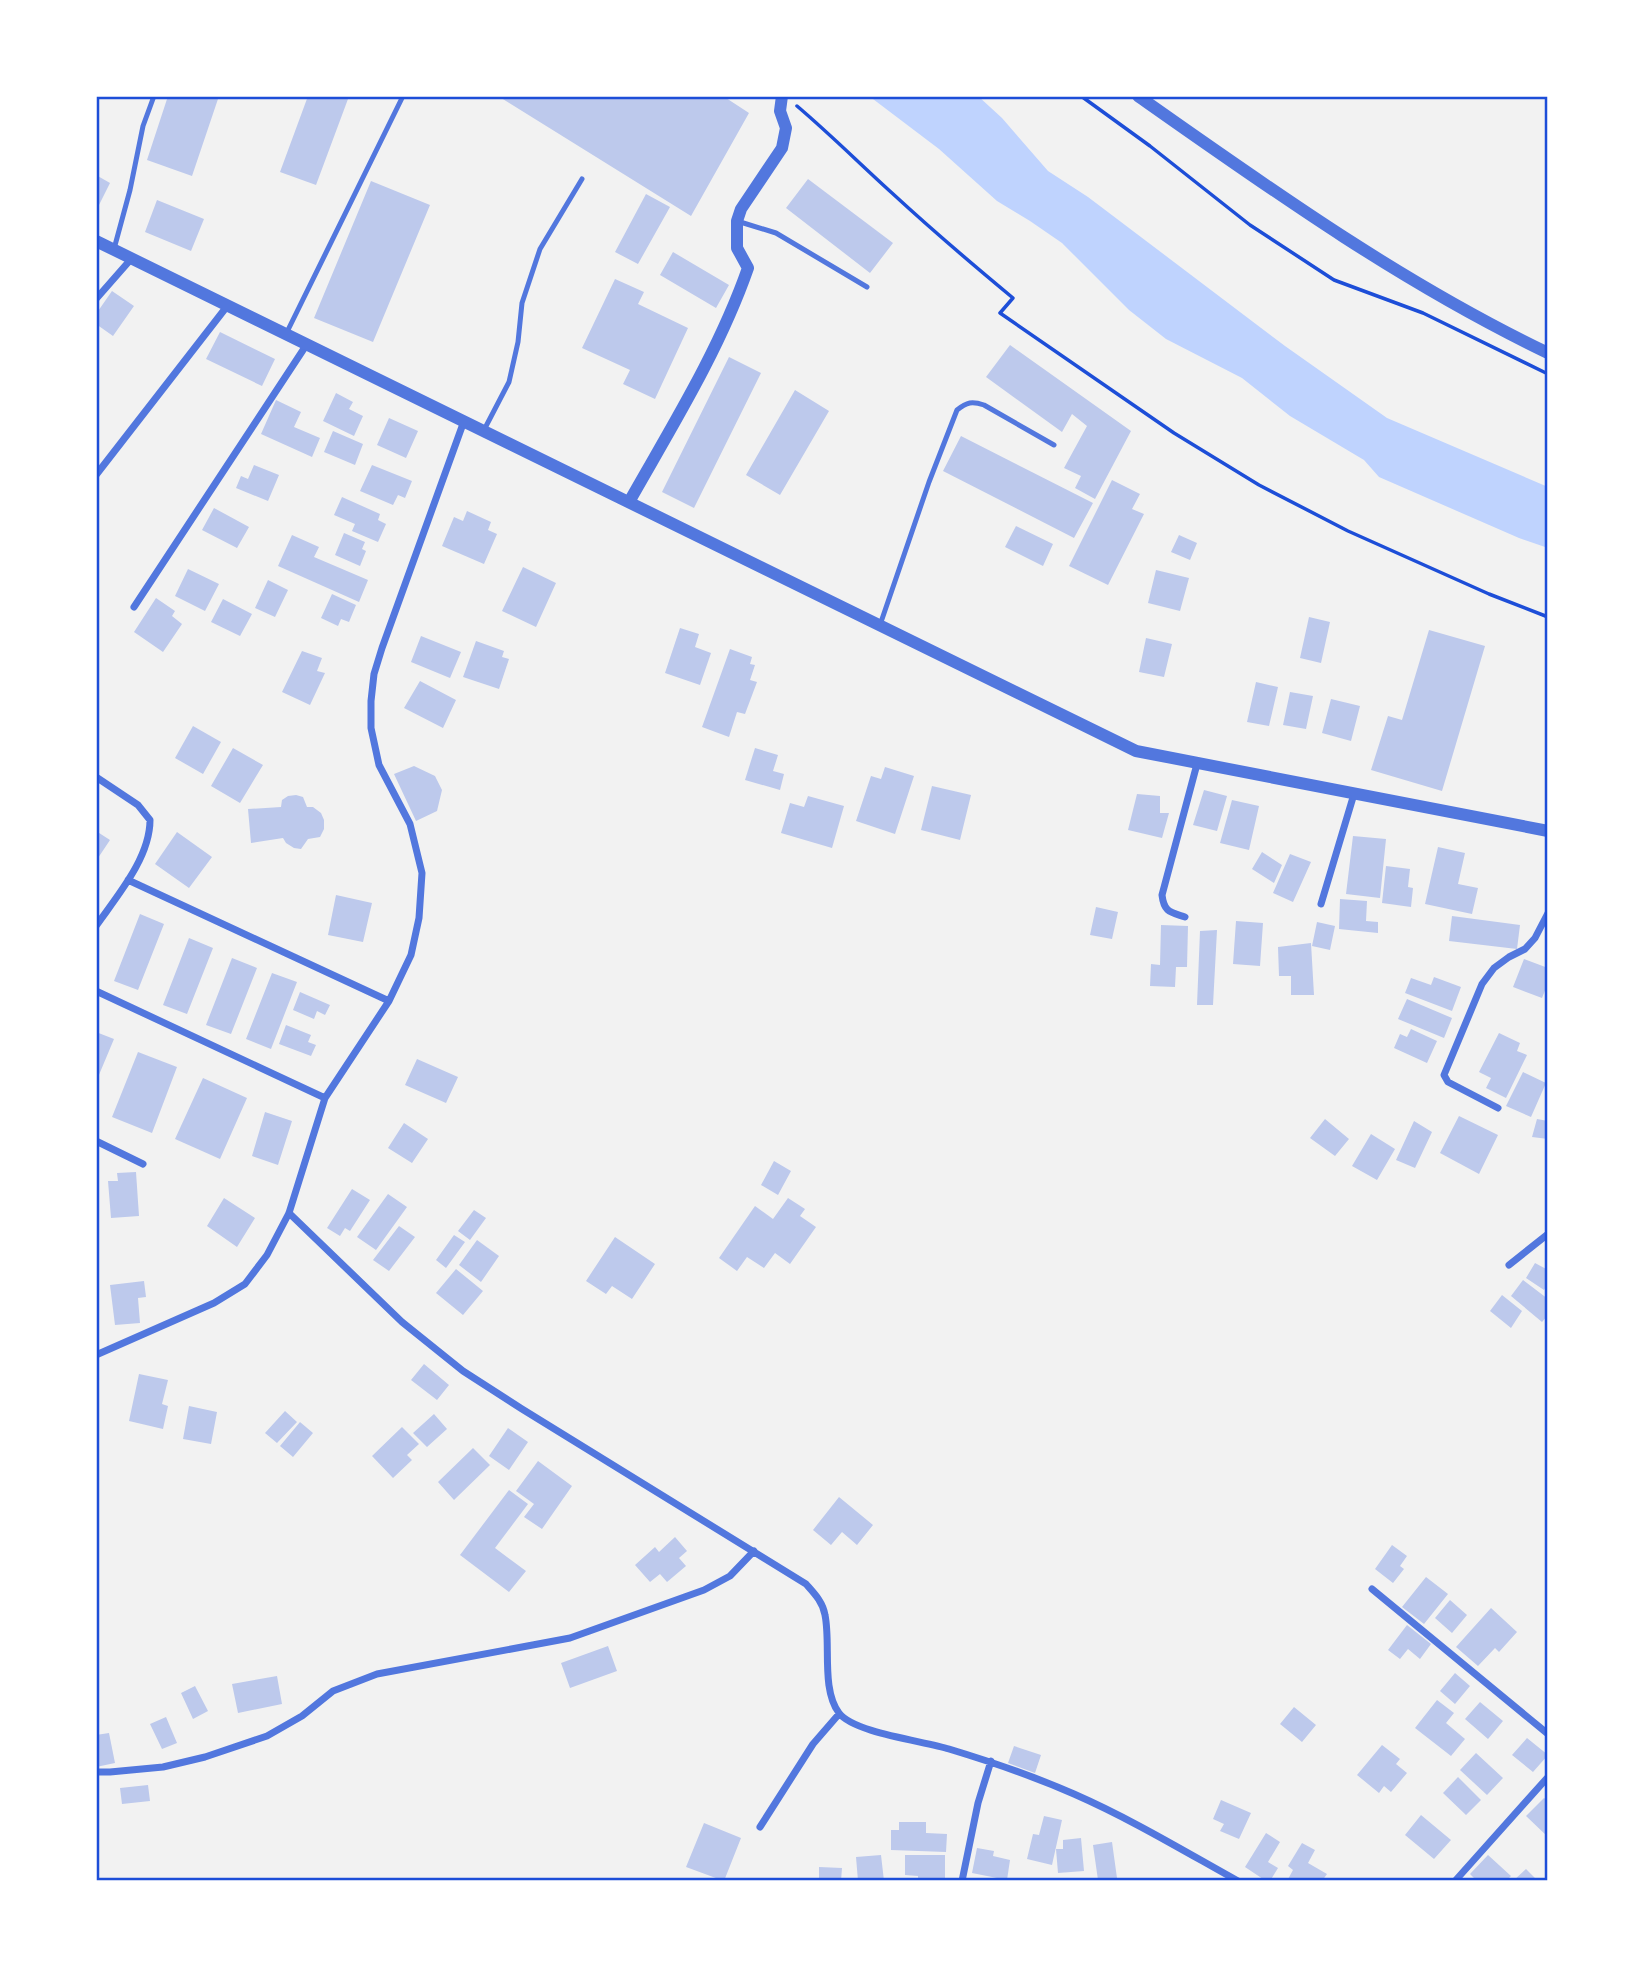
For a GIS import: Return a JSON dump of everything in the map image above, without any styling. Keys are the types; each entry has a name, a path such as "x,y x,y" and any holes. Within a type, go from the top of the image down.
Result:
{"street":[{"path":"1138,96 1269,188 1398,272 1548,352"},
{"path":"629,502 704,370 738,297 748,268 737,248 737,221 741,209 782,148 786,128 780,111 788,100"},
{"path":"96,241 1136,751 1548,831"},
{"path":"96,299 132,258"},
{"path":"96,475 228,305"},
{"path":"134,607 307,344"},
{"path":"96,1355 214,1303 244,1284 267,1255 289,1213 325,1098 389,1001 411,955 419,918 422,873 410,824 387,783 373,746 372,687 382,648 464,420"},
{"path":"1185,917 1168,911 1163,905 1162,895 1197,764"},
{"path":"96,777 138,805 150,820 147,843 128,880 96,926"},
{"path":"1321,904 1354,794"},
{"path":"128,880 389,1001"},
{"path":"1498,1108 1448,1082 1444,1075 1482,984 1494,968 1530,944 1548,913"},
{"path":"96,991 325,1098"},
{"path":"96,1141 143,1164"},
{"path":"289,1213 402,1322 463,1371 806,1584 819,1599 825,1613 831,1696 839,1714 851,1723 991,1762 1075,1795 1129,1821 1238,1881"},
{"path":"1509,1265 1548,1234"},
{"path":"96,1772 163,1768 205,1758 267,1736 302,1716 333,1691 377,1674 570,1638 704,1590 730,1576 754,1551"},
{"path":"1372,1589 1548,1734"},
{"path":"760,1827 813,1744 839,1714"},
{"path":"962,1881 978,1803 991,1762"},
{"path":"1455,1881 1548,1777"}],"lane":[{"path":"114,249 143,126 154,96"},
{"path":"286,334 403,96"},
{"path":"484,430 509,382 518,342 522,303 540,249 582,178"},
{"path":"737,221 776,233 867,287"},
{"path":"880,625 957,410 965,403 984,405 1054,445"}],"path":[{"path":"1081,96 1150,146 1250,225 1334,280 1423,313 1548,374"},
{"path":"788,100 1013,298 1000,313 1163,426 1259,485 1348,531 1489,594 1548,617"}],"water":[{"path":"869,96 978,96 1002,118 1048,171 1088,197 1285,346 1387,418 1548,487 1548,548 1379,477 1364,460 1290,416 1242,378 1166,339 1129,310 1062,243 997,201 939,149"}],"building":[{"path":"168,96 219,96 192,176 147,160"},
{"path":"308,96 342,96 348,99 316,185 280,172"},
{"path":"498,96 723,96 749,113 691,216"},
{"path":"96,175 110,183 96,211"},
{"path":"808,179 893,243 870,273 786,208"},
{"path":"371,181 430,205 373,342 314,318"},
{"path":"646,194 670,207 638,264 615,252"},
{"path":"157,200 204,219 191,251 145,232"},
{"path":"673,252 729,285 716,308 660,275"},
{"path":"615,279 644,292 638,304 688,328 655,399 623,384 630,370 582,348"},
{"path":"112,291 134,306 113,336 96,324 96,314"},
{"path":"220,332 275,359 262,386 206,359"},
{"path":"1010,345 1131,431 1095,499 1075,488 1081,476 1064,468 1087,426 1072,414 1062,432 986,377"},
{"path":"729,357 761,373 694,508 662,492"},
{"path":"795,390 829,411 780,495 746,475"},
{"path":"336,393 353,402 349,409 363,416 354,436 323,421"},
{"path":"276,400 301,412 294,427 320,438 312,457 261,434"},
{"path":"389,418 418,431 406,458 377,445"},
{"path":"333,431 363,444 355,465 324,452"},
{"path":"961,436 1093,503 1074,538 943,471"},
{"path":"254,465 279,475 268,501 236,488 241,476 248,479"},
{"path":"372,465 412,481 405,498 398,495 393,505 360,491"},
{"path":"1112,480 1140,494 1132,509 1144,514 1108,585 1069,566"},
{"path":"342,497 380,514 378,520 386,524 378,542 352,531 355,524 334,515"},
{"path":"214,508 249,527 237,548 202,530"},
{"path":"467,511 491,522 488,530 497,534 484,564 442,546 454,517 463,521"},
{"path":"1016,526 1053,544 1043,566 1005,547"},
{"path":"344,533 365,542 362,549 366,551 360,566 335,555"},
{"path":"292,535 319,547 314,557 368,580 359,602 278,566"},
{"path":"1179,535 1197,543 1190,560 1171,552"},
{"path":"523,567 556,583 536,627 502,611"},
{"path":"188,569 219,584 205,611 175,596"},
{"path":"1156,570 1189,578 1180,611 1148,603"},
{"path":"268,580 288,590 275,617 255,608"},
{"path":"332,594 356,605 349,622 341,619 338,626 321,618"},
{"path":"156,598 175,611 172,616 182,624 163,652 134,632"},
{"path":"223,599 252,614 240,636 211,622"},
{"path":"1309,617 1330,622 1321,663 1300,658"},
{"path":"680,628 699,634 695,647 711,653 700,685 665,673"},
{"path":"1429,630 1485,646 1442,791 1371,770 1388,716 1402,720"},
{"path":"421,636 461,652 450,678 411,662"},
{"path":"1146,638 1172,644 1164,677 1139,672"},
{"path":"476,641 504,651 502,657 509,659 499,689 463,677"},
{"path":"730,649 752,657 750,664 755,665 750,680 757,682 745,714 737,712 729,737 702,727"},
{"path":"302,651 322,658 317,671 325,673 310,705 282,692"},
{"path":"420,681 456,700 443,728 404,708"},
{"path":"1256,682 1278,687 1269,726 1247,722"},
{"path":"1290,692 1313,696 1306,729 1283,725"},
{"path":"1331,699 1360,706 1351,741 1322,733"},
{"path":"193,726 221,742 203,774 175,758"},
{"path":"233,748 263,765 240,803 211,786"},
{"path":"755,748 778,755 773,771 784,774 780,790 745,780"},
{"path":"414,766 435,776 442,790 437,811 416,821 394,774"},
{"path":"885,767 914,776 895,834 856,821 871,776 881,779"},
{"path":"932,786 971,795 960,840 921,830"},
{"path":"1204,790 1227,796 1217,831 1193,825"},
{"path":"1137,794 1160,796 1160,813 1169,813 1162,838 1128,830"},
{"path":"296,795 303,797 307,807 313,807 321,813 324,829 320,837 308,839 301,849 294,848 283,838 251,843 248,809 281,807 282,800"},
{"path":"808,796 844,806 832,848 781,833 790,803 804,807"},
{"path":"1232,800 1259,806 1249,850 1220,843"},
{"path":"96,831 110,840 96,861"},
{"path":"177,832 212,857 189,888 155,864"},
{"path":"1353,836 1386,839 1380,898 1346,894"},
{"path":"1438,847 1465,853 1458,884 1478,888 1472,914 1425,904"},
{"path":"1262,852 1282,865 1274,883 1252,869"},
{"path":"1290,854 1311,862 1293,902 1273,893"},
{"path":"1386,866 1410,869 1408,887 1413,888 1411,907 1382,903"},
{"path":"336,895 372,903 363,942 328,935"},
{"path":"1340,899 1367,901 1366,921 1378,922 1378,933 1339,929"},
{"path":"1096,907 1118,912 1112,939 1090,935"},
{"path":"140,914 164,924 138,990 114,981"},
{"path":"1452,916 1520,925 1517,949 1449,941"},
{"path":"1236,921 1263,923 1260,966 1233,964"},
{"path":"1317,922 1335,926 1330,950 1312,946"},
{"path":"1161,925 1188,926 1187,967 1176,967 1175,987 1150,986 1151,964 1160,965"},
{"path":"1217,930 1213,1005 1197,1005 1200,931"},
{"path":"189,938 213,948 187,1014 163,1005"},
{"path":"1311,943 1314,995 1291,995 1291,976 1279,976 1278,947"},
{"path":"232,958 257,968 231,1034 206,1025"},
{"path":"1524,959 1548,968 1548,983 1542,998 1513,987"},
{"path":"272,973 297,982 271,1049 246,1039"},
{"path":"1434,977 1461,987 1452,1011 1405,993 1411,978 1431,985"},
{"path":"300,992 330,1005 325,1015 317,1011 314,1019 293,1010"},
{"path":"1407,999 1452,1018 1444,1038 1398,1019"},
{"path":"286,1025 311,1035 308,1042 316,1045 311,1056 279,1044"},
{"path":"1411,1029 1437,1041 1427,1063 1394,1048 1400,1034 1407,1037"},
{"path":"96,1032 114,1039 96,1082"},
{"path":"1499,1033 1520,1043 1517,1051 1527,1055 1506,1098 1486,1088 1491,1078 1479,1072"},
{"path":"138,1052 177,1067 152,1133 112,1117"},
{"path":"417,1059 458,1077 446,1103 405,1085"},
{"path":"1523,1072 1546,1083 1531,1117 1506,1106"},
{"path":"203,1078 247,1098 220,1159 175,1139"},
{"path":"265,1112 292,1121 278,1165 252,1156"},
{"path":"1459,1116 1498,1135 1479,1174 1440,1153"},
{"path":"1325,1119 1349,1139 1335,1156 1310,1138"},
{"path":"1537,1119 1548,1121 1548,1139 1532,1137"},
{"path":"1414,1121 1432,1132 1415,1168 1396,1160"},
{"path":"404,1123 428,1139 412,1163 388,1148"},
{"path":"1371,1134 1395,1149 1377,1180 1352,1166"},
{"path":"774,1161 791,1171 778,1195 761,1185"},
{"path":"136,1172 139,1216 111,1218 108,1181 118,1181 117,1173"},
{"path":"352,1189 370,1200 350,1231 345,1228 340,1236 327,1228"},
{"path":"388,1194 407,1207 376,1250 357,1237"},
{"path":"224,1198 255,1218 237,1247 207,1226"},
{"path":"788,1198 805,1209 800,1216 816,1227 790,1264 775,1253 764,1268 747,1257 737,1271 719,1258 755,1206 773,1219"},
{"path":"474,1210 486,1218 470,1240 458,1231"},
{"path":"399,1226 415,1237 389,1271 373,1260"},
{"path":"454,1235 465,1242 446,1268 436,1260"},
{"path":"615,1237 655,1264 632,1299 612,1286 606,1294 586,1281"},
{"path":"477,1240 499,1256 481,1282 459,1265"},
{"path":"1535,1263 1548,1270 1548,1283 1544,1290 1526,1278"},
{"path":"456,1269 483,1291 463,1315 436,1293"},
{"path":"1523,1280 1548,1299 1548,1315 1542,1322 1511,1296"},
{"path":"144,1281 146,1297 138,1298 140,1323 115,1325 110,1285"},
{"path":"1502,1295 1522,1311 1511,1328 1490,1311"},
{"path":"424,1364 449,1385 437,1400 411,1380"},
{"path":"139,1374 168,1380 162,1404 168,1406 163,1429 129,1421"},
{"path":"189,1406 217,1412 211,1444 183,1439"},
{"path":"285,1411 297,1422 277,1443 265,1433"},
{"path":"434,1414 447,1429 427,1447 413,1433"},
{"path":"300,1422 313,1433 293,1457 280,1446"},
{"path":"402,1427 419,1444 407,1455 412,1460 393,1478 372,1456"},
{"path":"508,1428 528,1442 509,1470 489,1456"},
{"path":"473,1448 490,1465 454,1500 438,1482"},
{"path":"538,1461 572,1486 542,1529 524,1517 534,1504 516,1491"},
{"path":"509,1490 528,1504 495,1548 526,1571 509,1592 460,1555"},
{"path":"839,1497 873,1525 857,1545 842,1532 831,1545 813,1530"},
{"path":"675,1537 687,1551 679,1558 686,1566 667,1582 660,1574 650,1582 635,1565 655,1547 659,1552"},
{"path":"1392,1545 1407,1556 1400,1566 1404,1569 1393,1583 1375,1569"},
{"path":"1426,1577 1448,1594 1424,1624 1402,1607"},
{"path":"1450,1600 1467,1615 1452,1633 1435,1618"},
{"path":"1491,1608 1517,1632 1499,1652 1495,1648 1478,1666 1456,1647"},
{"path":"1407,1625 1431,1644 1420,1659 1408,1649 1400,1659 1388,1650"},
{"path":"608,1646 617,1671 570,1688 561,1663"},
{"path":"1455,1673 1470,1686 1455,1704 1440,1691"},
{"path":"277,1676 282,1704 238,1713 232,1684"},
{"path":"195,1686 208,1711 193,1719 181,1693"},
{"path":"1437,1700 1454,1713 1446,1723 1465,1739 1451,1756 1415,1728"},
{"path":"1480,1702 1503,1721 1488,1739 1465,1719"},
{"path":"1294,1707 1316,1725 1302,1742 1280,1724"},
{"path":"166,1717 177,1743 162,1749 150,1724"},
{"path":"109,1733 115,1763 96,1767 96,1735"},
{"path":"1527,1738 1548,1755 1533,1772 1512,1755"},
{"path":"1382,1745 1400,1759 1396,1764 1407,1773 1391,1792 1384,1786 1379,1793 1357,1775"},
{"path":"1014,1746 1041,1755 1035,1773 1008,1763"},
{"path":"1476,1753 1503,1778 1487,1795 1460,1770"},
{"path":"1458,1777 1481,1800 1466,1815 1443,1793"},
{"path":"148,1785 150,1801 122,1804 120,1788"},
{"path":"1544,1798 1548,1801 1548,1837 1526,1816"},
{"path":"1221,1800 1251,1813 1239,1839 1220,1831 1224,1824 1213,1819"},
{"path":"1421,1815 1451,1840 1434,1859 1405,1835"},
{"path":"1044,1816 1062,1820 1052,1865 1027,1859 1033,1834 1039,1835"},
{"path":"899,1822 926,1822 926,1833 947,1834 946,1852 891,1850 891,1830 899,1830"},
{"path":"704,1823 741,1838 724,1881 686,1867"},
{"path":"1266,1833 1280,1842 1268,1862 1278,1868 1270,1881 1245,1867"},
{"path":"1081,1838 1084,1871 1058,1873 1056,1849 1063,1849 1063,1840"},
{"path":"1112,1842 1117,1878 1098,1880 1093,1845"},
{"path":"1302,1843 1315,1850 1308,1863 1327,1874 1322,1881 1287,1881 1293,1870 1288,1866"},
{"path":"977,1848 994,1851 993,1856 1010,1860 1007,1880 972,1873"},
{"path":"881,1855 884,1881 858,1881 856,1857"},
{"path":"905,1855 945,1855 945,1881 918,1881 918,1876 905,1875"},
{"path":"1488,1855 1511,1876 1506,1881 1477,1881 1470,1874"},
{"path":"819,1867 842,1868 841,1881 819,1881"},
{"path":"1526,1869 1538,1881 1513,1881"}]}
